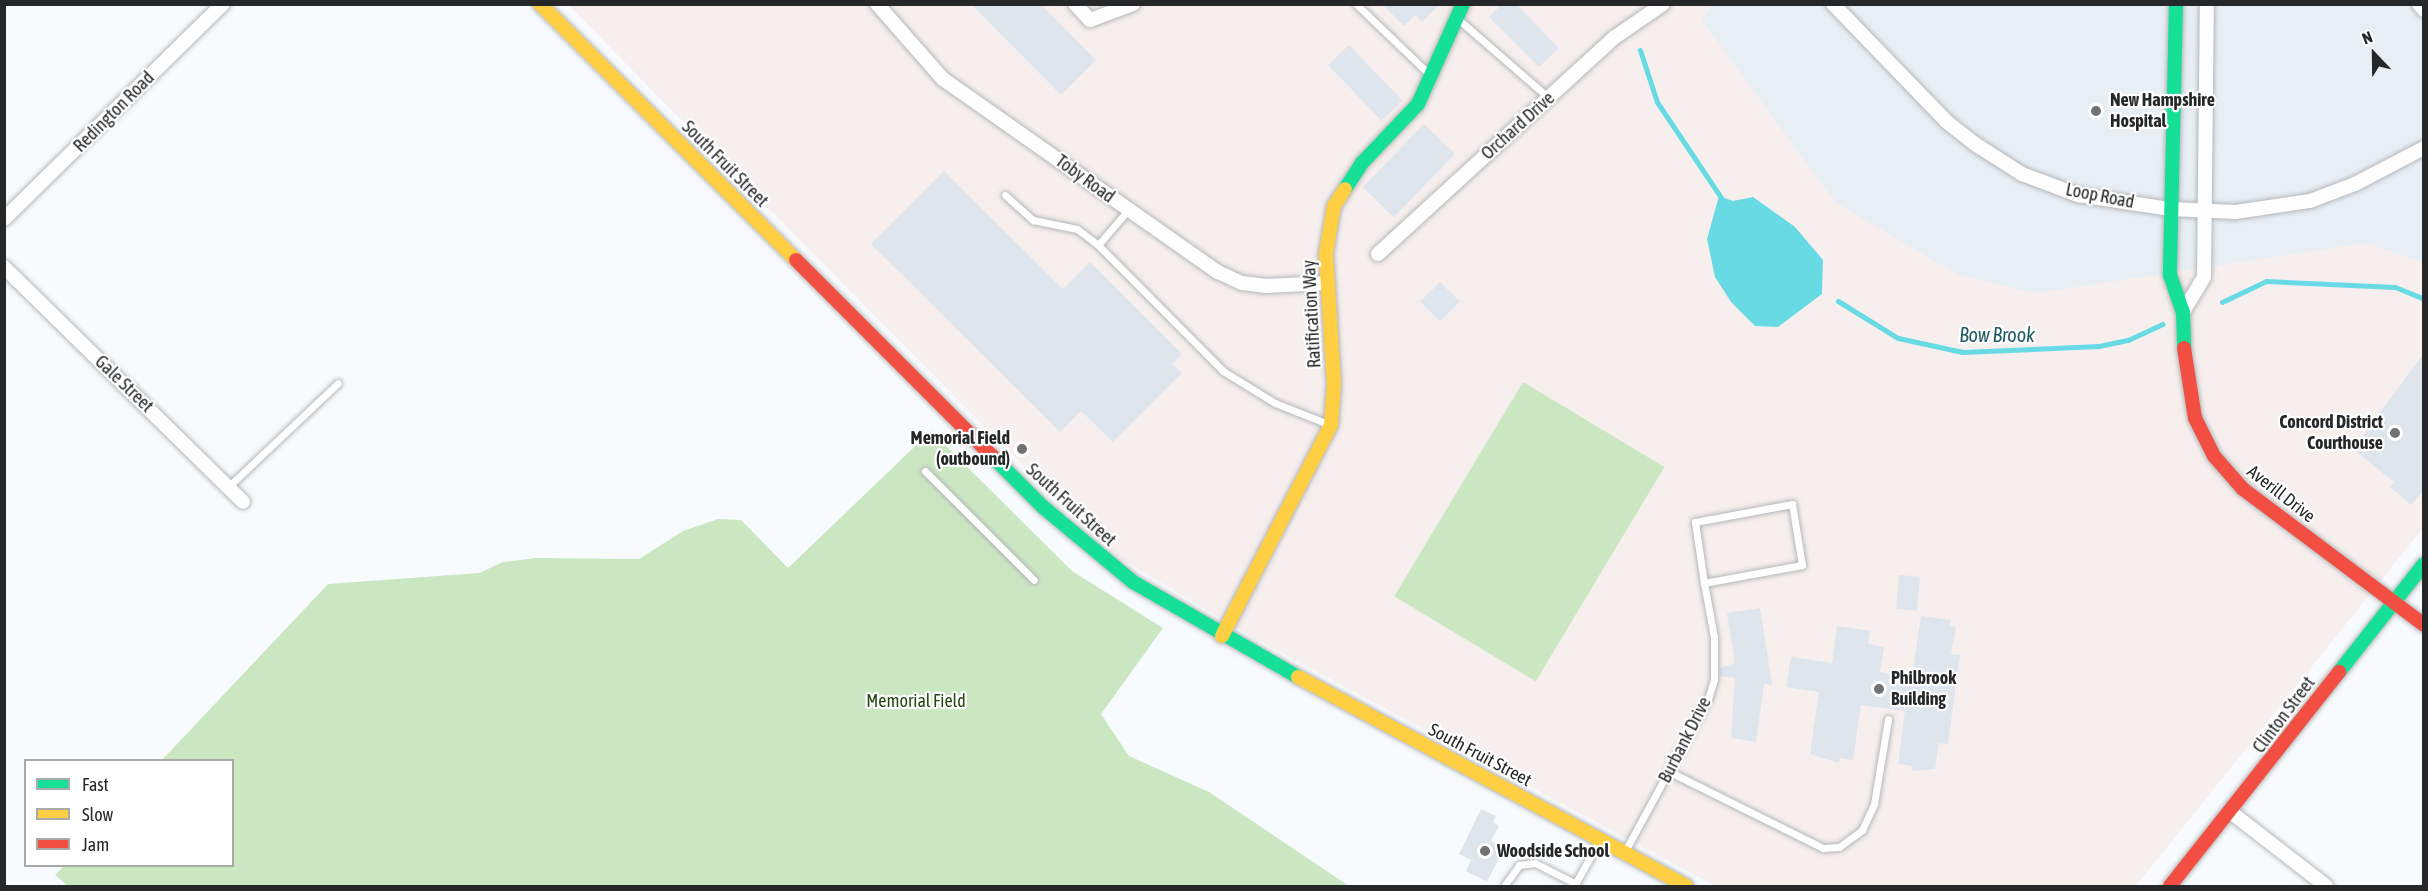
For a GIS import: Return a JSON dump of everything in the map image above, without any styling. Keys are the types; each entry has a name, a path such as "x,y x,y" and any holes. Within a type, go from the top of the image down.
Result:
{"street":[{"name":"Redington Road","path":"4,219 223,4"},
{"name":"Toby Road","path":"877,4 943,79 1218,272 1242,283 1326,283"},
{"path":"1075,4 1090,20 1133,4"},
{"name":"Ratification Way","path":"1222,636 1331,425 1334,384 1326,283 1328,229 1347,182 1418,104 1463,4"},
{"name":"Orchard Drive","path":"1378,254 1615,37 1663,4"},
{"name":"Loop Road","path":"1833,4 1947,122 2022,174 2078,195 2205,212 2310,201 2355,184 2424,148"},
{"name":"Averill Drive","path":"2176,4 2170,275 2184,312 2189,398 2214,456 2242,489 2424,625"},
{"path":"2184,312 2204,277 2208,4"},
{"path":"2419,4 2424,10"},
{"name":"South Fruit Street","path":"546,7 1043,507 1133,582 1222,636 1686,886"},
{"name":"Gale Street","path":"4,267 243,502"},
{"name":"Clinton Street","path":"2170,886 2232,813 2393,601 2424,564"},
{"path":"2232,813 2326,886"}],"lane":[{"path":"1356,4 1431,77"},
{"path":"1457,18 1549,98"},
{"path":"1005,195 1033,220 1077,229 1098,245 1223,371 1275,403 1331,425"},
{"path":"1098,245 1128,210"},
{"path":"228,487 338,383"},
{"path":"925,471 1034,580"},
{"name":"Burbank Drive","path":"1624,853 1670,772 1714,679 1714,637 1704,583 1695,522 1792,504 1802,564 1704,583"},
{"path":"1670,772 1823,848 1839,847 1862,830 1871,813 1888,719"},
{"path":"1504,886 1519,865 1535,863 1575,886 1599,840"}],"shaded area":[{"name":"New Hampshire Hospital","path":"1713,4 2423,5 2423,262 2366,243 2036,293 1958,275 1835,202 1702,20"},
{"path":"568,5 2423,5 2423,528 2136,886 1715,886 1254,638 1125,561 1091,535"}],"green space":[{"path":"1523,382 1664,467 1536,681 1394,596"},
{"name":"Memorial Field","path":"931,431 1072,571 1163,628 1101,714 1129,756 1209,792 1349,886 68,886 55,875 63,867 234,867 234,759 163,759 328,584 479,573 503,562 535,558 639,559 683,531 718,519 741,520 788,568"}],"water":[{"path":"1719,196 1733,201 1753,197 1795,227 1823,260 1822,294 1778,327 1755,326 1731,302 1715,277 1707,239"}],"building":[{"path":"971,4 1041,4 1096,60 1061,95"},
{"path":"1382,4 1440,4 1422,22 1415,15 1404,26"},
{"path":"1502,4 1516,4 1559,48 1539,67 1489,17"},
{"path":"1349,45 1402,100 1382,121 1328,65"},
{"path":"1424,124 1455,154 1394,217 1363,187"},
{"path":"944,171 1063,289 1090,262 1182,354 1172,364 1182,373 1113,442 1081,411 1060,432 871,244"},
{"path":"1440,282 1460,302 1440,322 1420,302"},
{"name":"Concord District Courthouse","path":"2424,353 2424,490 2411,505 2390,487 2394,482 2353,449"},
{"path":"1899,575 1920,577 1917,611 1896,609"},
{"path":"1760,608 1772,685 1764,684 1756,742 1731,738 1735,678 1720,676 1720,668 1735,663 1727,613"},
{"name":"Philbrook Building","path":"1921,616 1951,620 1950,626 1956,627 1951,654 1960,655 1948,744 1939,743 1935,769 1912,771 1912,766 1898,764 1905,711 1861,705 1853,760 1840,758 1839,763 1810,754 1819,692 1786,687 1791,657 1832,663 1837,626 1870,631 1868,644 1884,647 1880,672 1912,677"},
{"path":"1481,809 1496,816 1493,822 1499,826 1491,841 1505,847 1487,882 1466,871 1471,860 1459,854"}],"waterway":[{"name":"Bow Brook","path":"1640,50 1657,102 1722,199"},
{"name":"Bow Brook","path":"2222,302 2266,281 2395,287 2424,299"},
{"name":"Bow Brook","path":"1838,301 1898,338 1962,352 2099,346 2128,340 2163,324"}],"traffic: fast":[{"path":"1345,189 1362,163 1418,104 1463,4"},
{"path":"2176,4 2170,275 2183,312 2184,348"},
{"path":"993,457 1043,507 1133,582 1298,677"},
{"path":"2339,672 2424,564"}],"traffic: slow":[{"path":"540,4 796,260"},
{"path":"1222,636 1331,425 1334,384 1326,253 1334,206 1345,189"},
{"path":"1298,677 1686,886"}],"traffic: jam":[{"path":"796,260 993,457"},
{"path":"2184,348 2195,418 2214,456 2243,489 2424,625"},
{"path":"2170,886 2339,672"}],"place":[{"name":"New Hampshire Hospital","path":"2096,111"},
{"name":"Concord District Courthouse","path":"2395,433"},
{"name":"Memorial Field (outbound)","path":"1022,449"},
{"name":"Philbrook Building","path":"1879,689"},
{"name":"Woodside School","path":"1485,851"}]}
